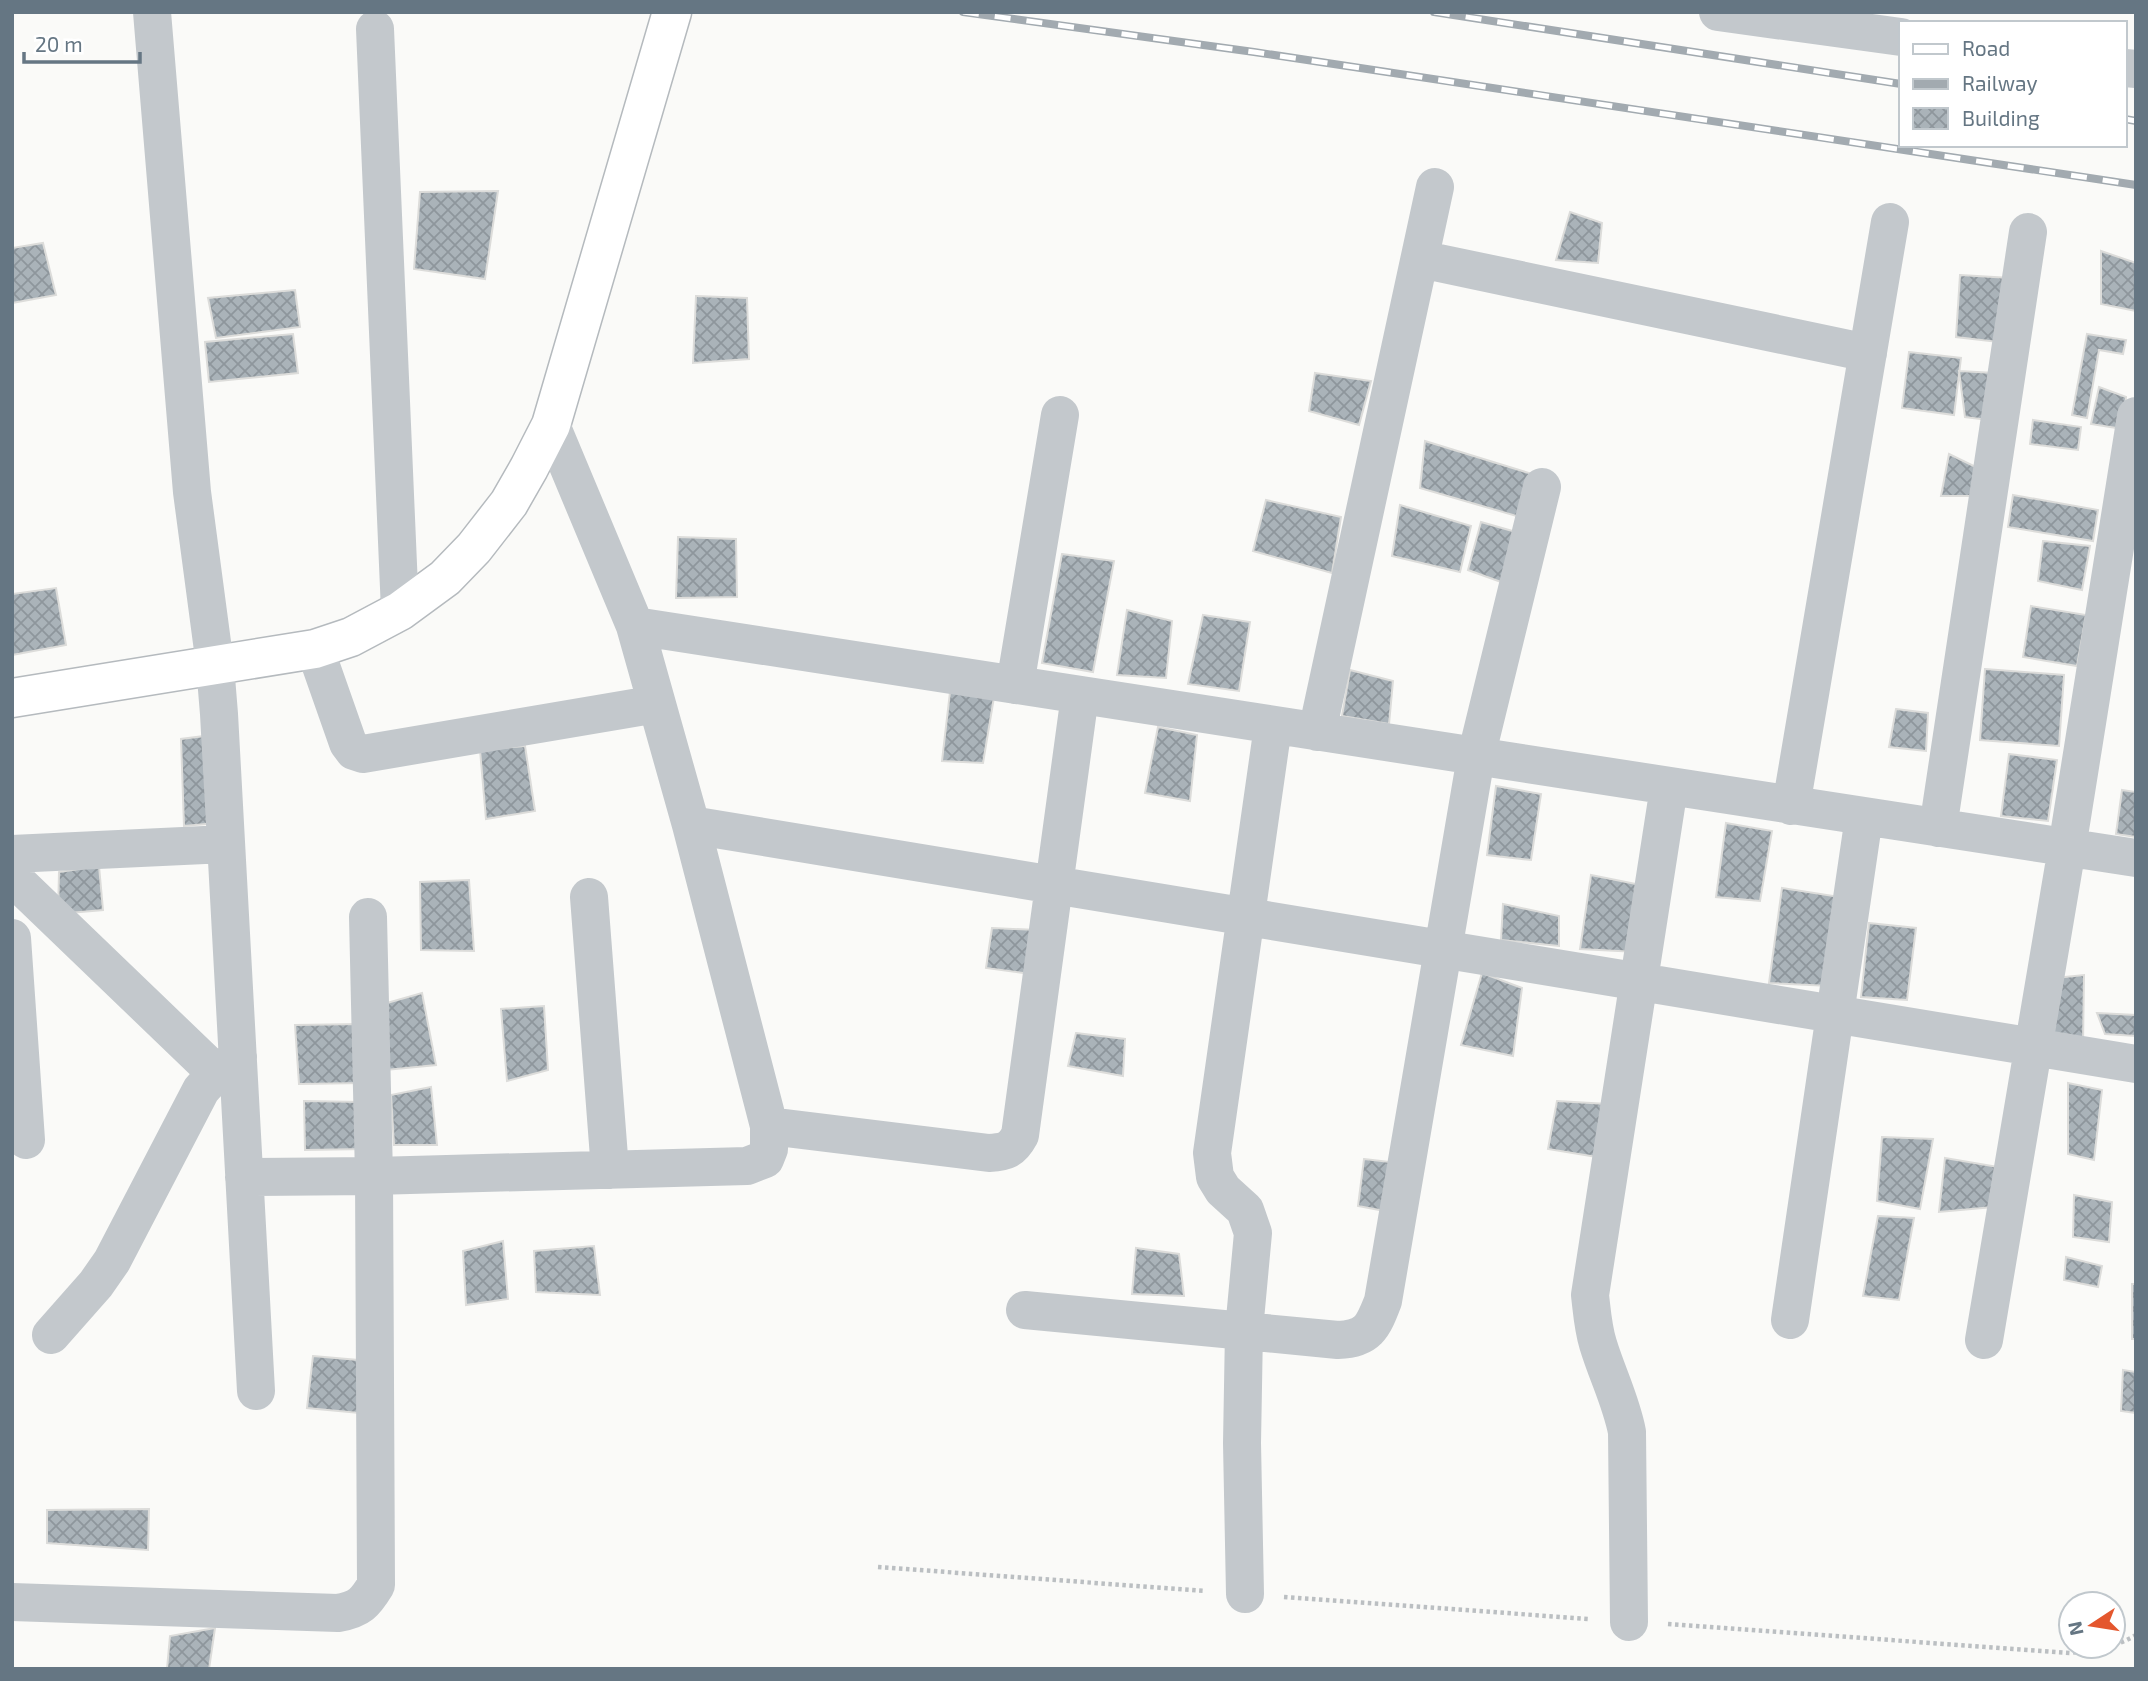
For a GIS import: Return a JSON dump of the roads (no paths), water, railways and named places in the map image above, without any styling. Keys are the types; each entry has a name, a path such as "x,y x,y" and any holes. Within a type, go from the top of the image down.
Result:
{"main road":[{"path":"12,698 315,649 351,637 400,611 445,578 474,548 509,503 551,425 672,12"}],"street":[{"path":"152,12 192,492 215,665 226,844 227,1065 244,1177 256,1391"},
{"path":"1718,12 1899,37"},
{"path":"375,29 400,611"},
{"path":"1317,732 1435,187"},
{"path":"1791,806 1890,222"},
{"path":"1938,828 2028,232"},
{"path":"1420,259 1868,354"},
{"path":"1015,685 1060,415"},
{"path":"1984,1340 2136,416"},
{"path":"244,1177 610,1170 757,1164 765,1159 769,1149 769,1126 691,825 635,626 551,425"},
{"path":"1026,1310 1338,1340 1363,1335 1374,1324 1383,1301 1476,757 1542,487"},
{"path":"635,626 2136,858"},
{"path":"315,649 348,743 355,751 363,754 657,704"},
{"path":"769,1126 989,1153 1013,1148 1020,1135 1080,695"},
{"path":"1245,1594 1242,1443 1244,1329 1253,1233 1245,1210 1223,1189 1215,1177 1212,1153 1248,916 1273,726"},
{"path":"1629,1622 1627,1432 1623,1412 1599,1347 1590,1295 1669,787"},
{"path":"1790,1320 1864,817"},
{"path":"691,825 2136,1064"},
{"path":"12,855 226,844"},
{"path":"12,877 227,1065"},
{"path":"589,897 610,1170"},
{"path":"12,1602 338,1614 353,1610 366,1601 376,1584 374,1176 368,917"},
{"path":"12,938 26,1140"},
{"path":"51,1335 96,1284 112,1261 201,1090 227,1065"}],"railway":[{"path":"963,12 1254,52 2136,185"},
{"path":"1434,12 1899,84"},
{"path":"2127,119 2136,121"}]}
